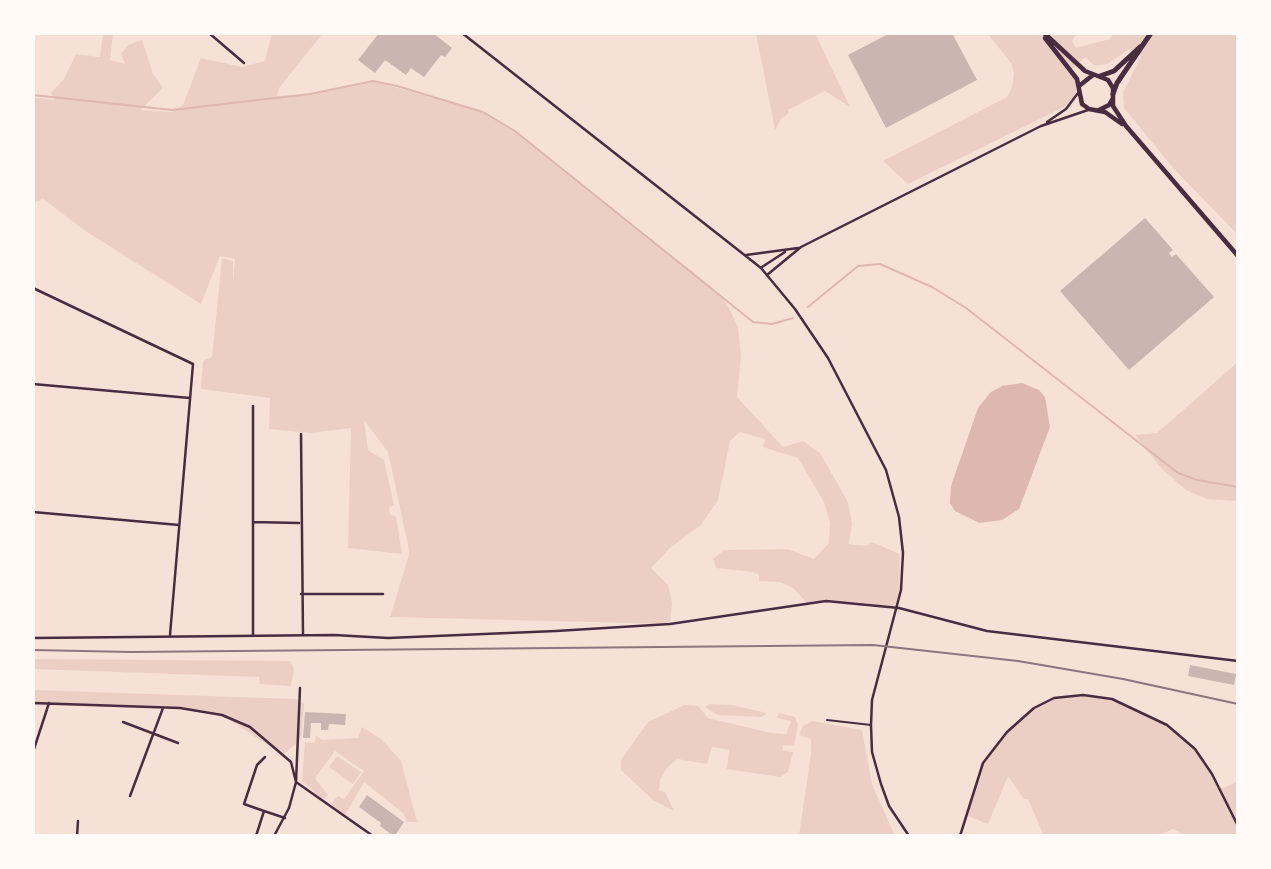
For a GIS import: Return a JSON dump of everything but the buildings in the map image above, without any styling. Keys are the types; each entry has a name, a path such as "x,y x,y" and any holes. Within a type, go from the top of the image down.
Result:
{"highway":[{"path":"1113,94 1152,33"},
{"path":"1100,76 1114,71 1143,45"}],"main road":[{"path":"1043,33 1093,75 1110,82 1114,106 1126,126 1238,256"},
{"path":"1043,33 1072,69 1082,104 1091,110 1098,110 1109,105 1113,94"},
{"path":"1078,90 1084,79 1093,75"},
{"path":"1098,110 1126,126"}],"street":[{"path":"209,33 244,63"},
{"path":"462,33 761,268 795,309 828,358 862,420 891,485 903,552 899,608 872,700 871,725 872,752 881,784 889,806 909,836"},
{"path":"767,275 801,247 1041,126 1066,109 1078,90"},
{"path":"1041,126 1091,110"},
{"path":"745,255 801,247"},
{"path":"761,268 788,250"},
{"path":"33,288 192,364 170,636"},
{"path":"33,384 190,398"},
{"path":"253,406 253,636"},
{"path":"301,434 303,635"},
{"path":"33,512 179,525"},
{"path":"253,522 300,523"},
{"path":"302,594 383,594"},
{"path":"33,638 303,635 388,638 670,624 826,601 899,608 987,631 1238,661"},
{"path":"274,836 285,818 296,782 300,688"},
{"path":"960,836 984,763 1007,732 1034,708 1054,698 1083,695 1112,699 1167,724 1195,749 1238,826"},
{"path":"33,703 210,711 250,727 291,762 296,782 373,836"},
{"path":"33,752 49,703"},
{"path":"130,796 163,708"},
{"path":"123,723 178,743"},
{"path":"265,757 257,765 244,804 285,818"},
{"path":"256,836 264,811"},
{"path":"77,836 78,821"},
{"path":"361,836 365,830"}],"lane":[{"path":"827,720 871,725"}],"shaded area":[{"path":"103,33 113,33 110,60 125,64 121,54 128,45 142,40 153,74 163,88 140,110 172,112 183,105 201,58 242,67 265,61 272,33 323,33 279,88 277,96 310,94 373,81 483,112 515,131 713,288 727,304 738,327 741,356 737,397 783,447 803,441 820,453 848,502 852,524 849,544 866,546 872,542 900,554 899,608 855,602 807,603 793,588 780,582 759,581 759,575 753,572 716,568 713,559 724,550 787,549 814,559 829,543 830,523 824,502 798,458 763,447 765,439 740,432 730,441 718,500 701,525 671,547 651,568 668,585 672,603 670,624 390,617 409,555 408,545 388,452 364,420 368,450 384,460 394,505 389,507 390,515 396,516 402,554 348,548 351,428 310,433 269,429 270,398 201,389 203,361 212,357 222,258 233,261 233,281 235,259 220,256 201,304 84,230 43,199 33,203 33,97 55,100 51,93 64,79 76,54 100,57"},
{"path":"756,33 815,33 850,107 825,91 788,110 789,113 781,119 775,130"},
{"path":"987,33 1077,33 1072,41 1076,48 1110,39 1114,33 1238,33 1238,235 1174,169 1124,108 1123,93 1141,56 1130,49 1107,64 1095,66 1085,57 1072,69 1077,78 1076,93 1066,106 908,184 883,161 1007,97 1012,88 1014,73 1011,63"},
{"path":"1238,362 1238,501 1207,499 1186,490 1163,470 1135,435 1157,433"},
{"path":"1022,383 1039,390 1045,397 1050,427 1019,509 1002,520 979,523 955,511 950,503 951,486 978,408 991,392 1002,386"},
{"path":"33,659 290,661 294,669 291,686 260,684 259,677 33,669"},
{"path":"33,690 296,699 304,704 301,739 283,755 222,715 195,709 33,705"},
{"path":"1083,695 1112,699 1167,725 1195,749 1220,789 1238,782 1238,836 1186,836 1173,829 1157,836 1044,836 1028,799 1024,799 1008,776 988,824 968,816 983,763 1007,732 1034,708 1054,698"},
{"path":"710,704 732,705 767,713 762,717 718,715 705,707"},
{"path":"685,705 698,706 708,718 771,733 786,734 791,721 777,718 779,713 795,717 798,724 794,746 783,745 782,750 793,752 788,772 780,777 727,769 729,750 712,747 707,764 677,759 667,768 660,780 659,791 665,792 674,811 653,800 621,770 621,760 648,722"},
{"path":"812,721 862,730 872,784 895,836 799,836 811,739 799,735 803,726"},
{"path":"362,727 381,739 401,761 417,822 407,822 403,813 364,782 345,815 331,804 338,796 344,799 364,771 335,751 315,778 328,795 323,800 302,781 305,742 315,743 316,735 322,740 358,738"},
{"path":"337,756 361,772 353,784 329,767"}],"waterway":[{"path":"33,95 172,110 310,94 373,81 397,86 483,112 515,131 753,322 772,324 793,318"},
{"path":"808,307 858,266 880,264 932,287 966,308 1178,473 1197,480 1238,487"}],"railway":[{"path":"33,650 131,652 873,645 1018,661 1123,679 1238,704"}]}
